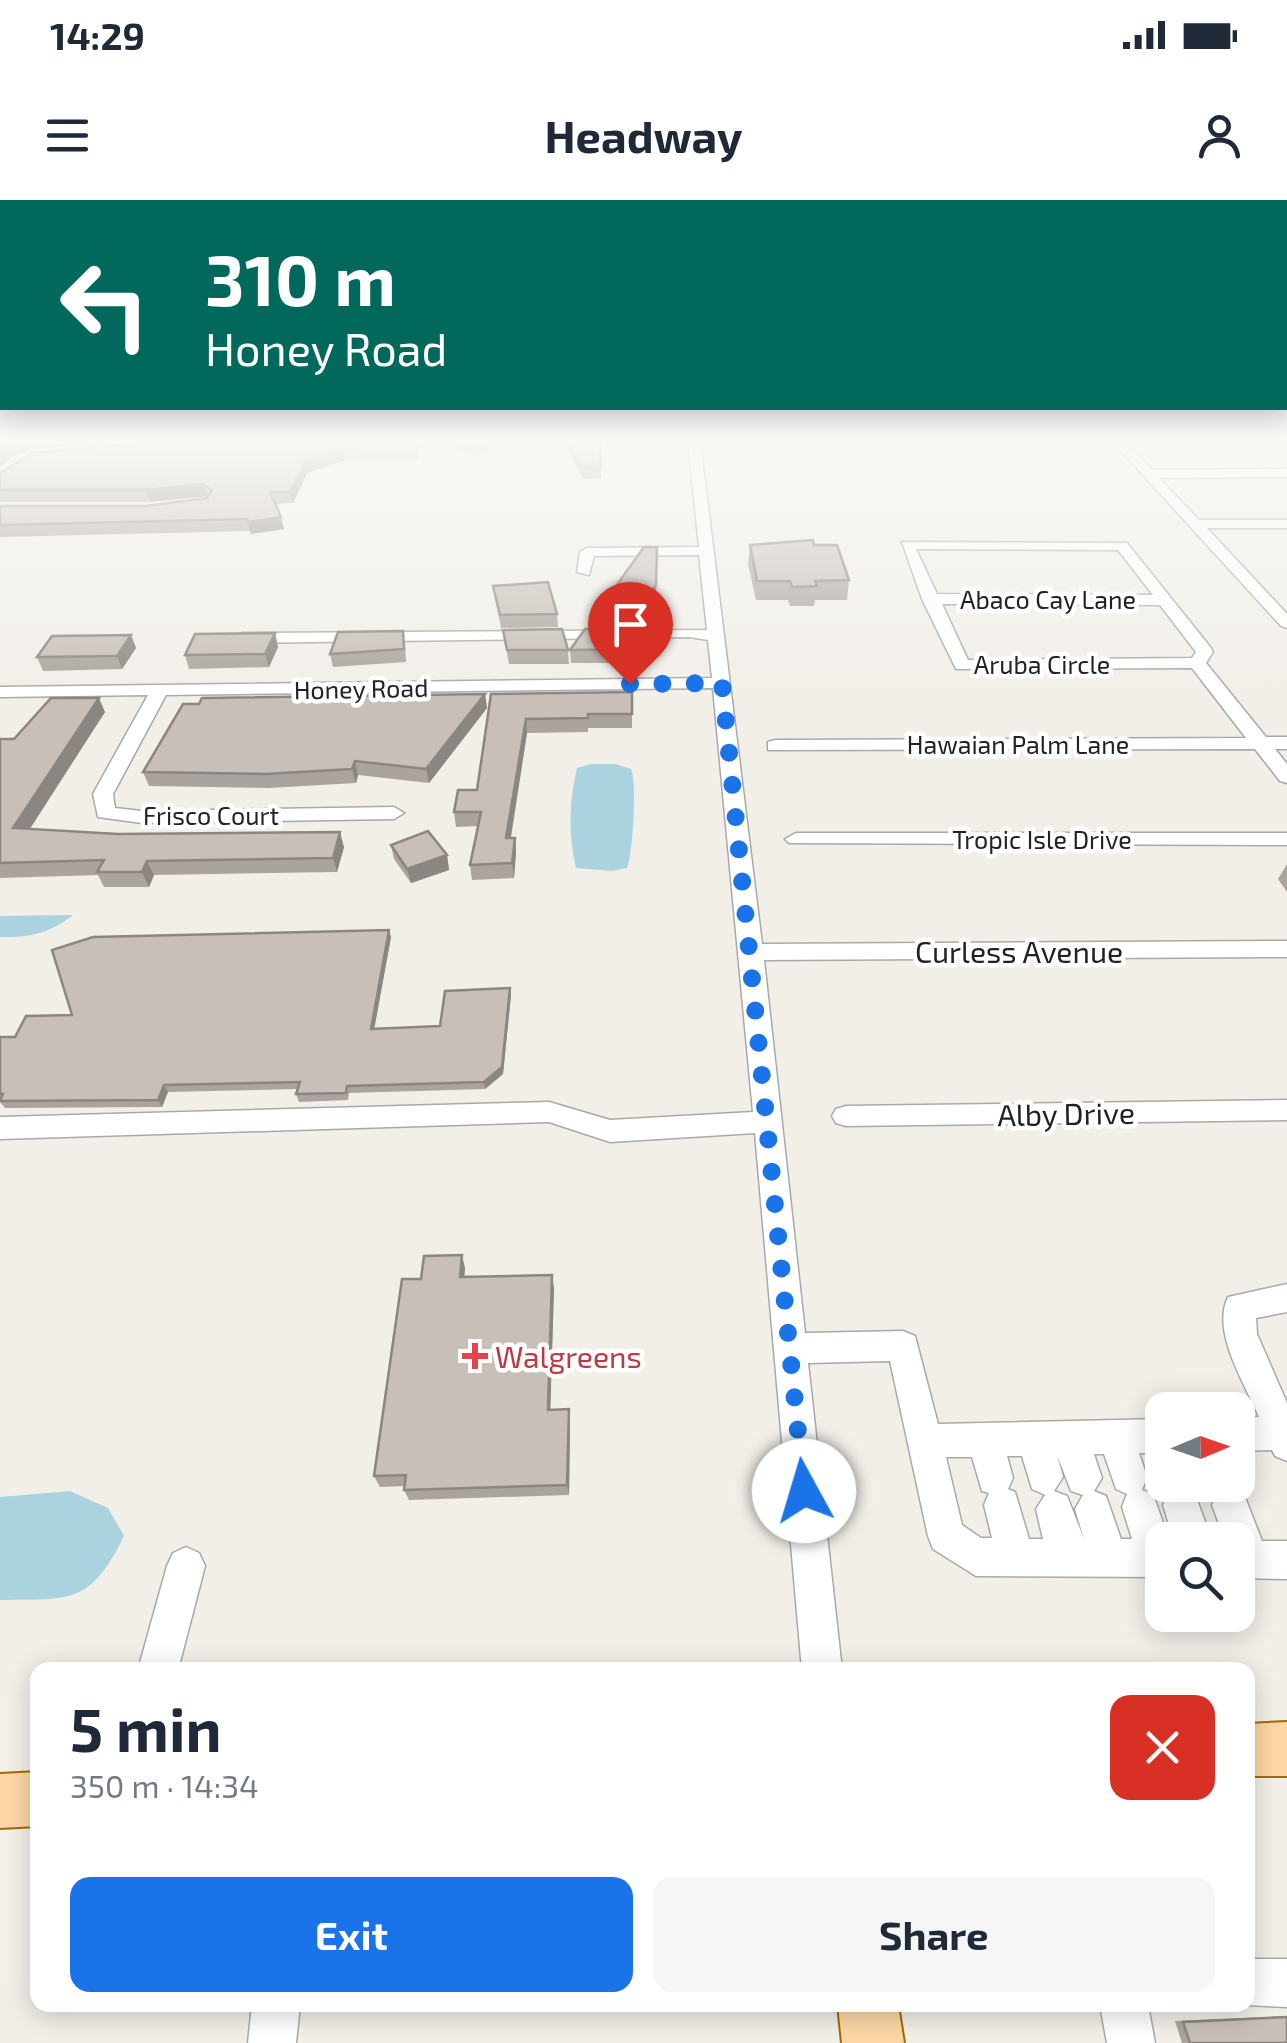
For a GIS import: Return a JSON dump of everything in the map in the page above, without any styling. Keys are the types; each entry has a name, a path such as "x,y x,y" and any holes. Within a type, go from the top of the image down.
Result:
{"main road":[{"path":"1255,1750 1287,1749"},
{"path":"0,1801 30,1800"},
{"path":"869,2012 873,2043"}],"street":[{"path":"703,527 751,952 821,1662"},
{"path":"1201,527 1262,586 1287,624"},
{"name":"Aruba Circle","path":"907,545 1122,546 1206,652 1197,663 962,665 930,599 907,545"},
{"path":"584,572 587,552 706,552"},
{"name":"Abaco Cay Lane","path":"930,599 1166,600"},
{"path":"228,638 689,632 716,636"},
{"path":"1197,663 1287,777"},
{"name":"Honey Road","path":"0,692 722,683"},
{"name":"Frisco Court","path":"159,691 104,794 105,813 142,817 394,813"},
{"name":"Hawaian Palm Lane","path":"776,746 1287,742"},
{"name":"Tropic Isle Drive","path":"796,839 1287,840"},
{"name":"Curless Avenue","path":"751,952 1287,949"},
{"name":"Alby Drive","path":"846,1116 1287,1110"},
{"path":"0,1128 549,1112 610,1131 767,1122"},
{"path":"1255,1435 1285,1438 1242,1334 1240,1307 1287,1298"},
{"path":"790,1348 904,1346 946,1536 976,1557 1145,1558"},
{"path":"925,1441 1116,1436 1145,1440"},
{"path":"1116,1436 1145,1522"},
{"path":"1035,1438 1067,1558"},
{"path":"1072,1438 1108,1558"},
{"path":"986,1440 1015,1557"},
{"path":"1230,1504 1258,1560"},
{"path":"1181,1505 1187,1522"},
{"path":"160,1662 186,1566"},
{"path":"1255,1983 1287,1983"},
{"path":"272,2043 275,2012"},
{"path":"1125,2012 1131,2043"}],"water":[{"path":"591,764 631,769 634,817 627,868 576,868 572,793 577,768"},
{"path":"73,915 39,933 0,937 0,916"},
{"path":"70,1491 108,1508 124,1536 112,1559 89,1586 76,1594 0,1600 0,1497"}],"building":[{"path":"813,540 814,545 837,545 849,580 815,581 817,586 792,587 790,581 757,581 750,545"},
{"path":"644,547 657,547 656,585 638,614 596,614"},
{"path":"548,582 557,614 500,615 493,586"},
{"path":"651,628 652,649 570,650 585,629"},
{"path":"562,629 568,650 507,650 503,630"},
{"path":"403,631 404,649 330,654 338,632"},
{"path":"275,633 265,654 185,655 195,634"},
{"path":"131,635 117,656 37,657 52,636"},
{"path":"632,692 632,714 526,719 506,838 515,838 512,863 470,865 481,812 454,812 458,790 477,790 491,694"},
{"path":"485,694 426,769 355,761 352,769 265,774 143,772 183,704 199,704 202,698"},
{"path":"51,698 99,698 13,828 118,834 340,832 333,858 147,861 142,872 97,872 104,860 0,863 0,739 14,739"},
{"path":"428,831 447,855 407,869 391,845"},
{"path":"389,930 371,1029 440,1026 445,991 510,988 502,1067 484,1082 347,1086 346,1093 296,1094 300,1082 164,1085 158,1100 0,1101 0,1037 15,1037 26,1016 72,1015 52,950 93,937"},
{"name":"Walgreens","path":"462,1255 460,1277 552,1275 548,1410 569,1409 567,1485 404,1490 406,1475 374,1476 402,1279 421,1279 424,1256"},
{"path":"1287,2017 1287,2043 1190,2043 1183,2022"}],"place":[{"name":"Walgreens","path":"475,1356"}],"route":[{"path":"630,684 722,683 804,1491"}]}
